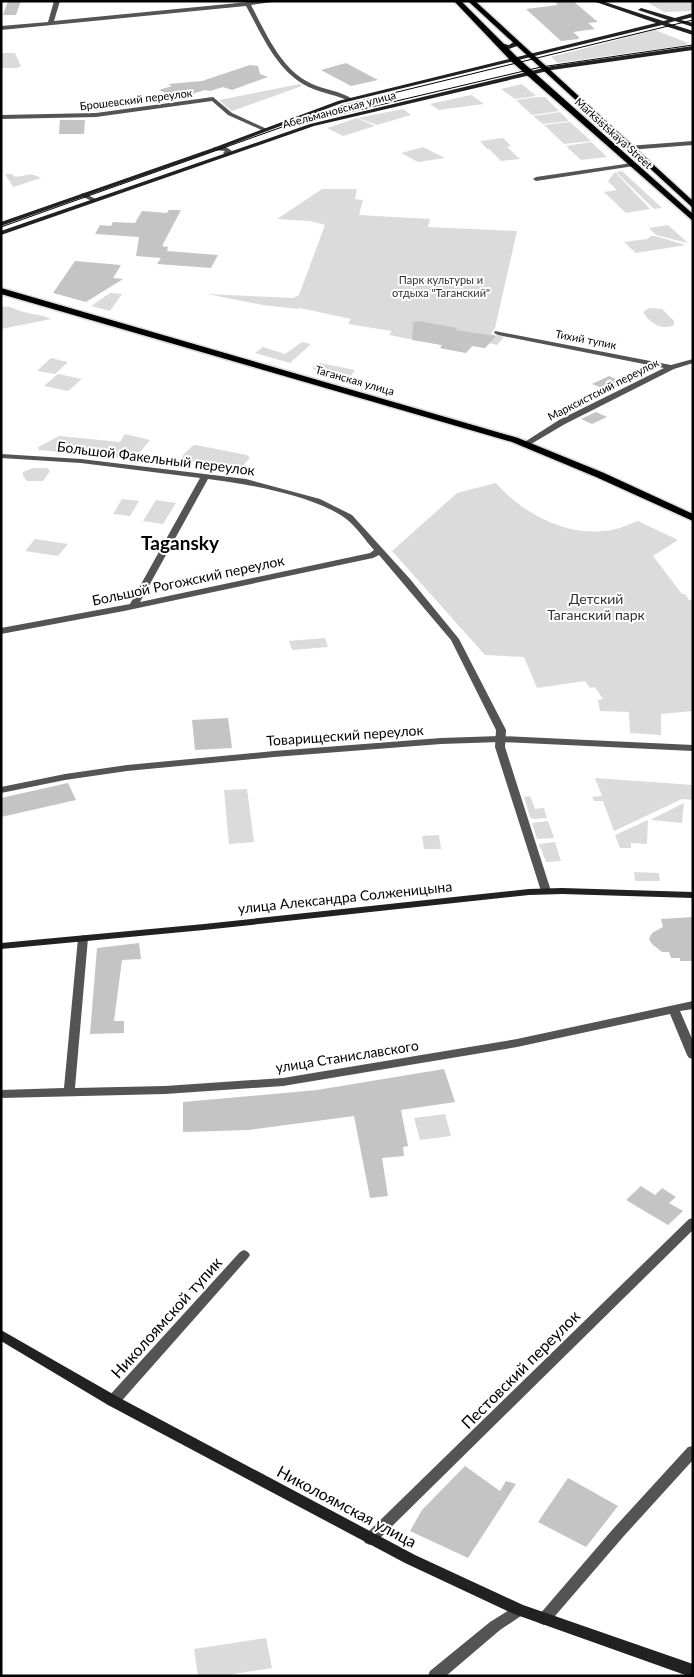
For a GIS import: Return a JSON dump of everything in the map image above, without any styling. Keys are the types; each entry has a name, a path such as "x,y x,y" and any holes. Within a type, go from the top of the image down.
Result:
{"main road":[{"name":"Marksistskaya Street","path":"457,1 517,62 693,219"},
{"name":"Marksistskaya Street","path":"471,1 693,206"},
{"path":"596,1 693,33"},
{"path":"611,1 693,25"},
{"name":"Абельмановская улица","path":"1,224 215,149 349,99 532,59 549,52 693,15"},
{"path":"639,29 648,24 642,17"},
{"path":"499,45 517,45 531,51 549,52"},
{"name":"Абельмановская улица","path":"1,233 226,153 312,125 544,70 693,48"},
{"path":"505,80 524,80 543,84"},
{"name":"Таганская улица","path":"1,291 526,444 600,475 693,518"},
{"name":"улица Александра Солженицына","path":"1,946 546,891 693,894"},
{"name":"Николоямская улица","path":"1,1335 113,1401 370,1539 474,1590 519,1610 693,1671"}],"street":[{"path":"50,24 56,1"},
{"path":"1,28 277,1"},
{"path":"248,4 278,57 291,71 305,82 349,99"},
{"name":"Брошевский переулок","path":"1,117 96,115 213,99 230,114 266,130"},
{"path":"628,148 693,143"},
{"path":"215,149 226,149 228,150 226,153"},
{"path":"536,179 632,165"},
{"path":"83,195 94,200"},
{"name":"Тихий тупик","path":"498,333 671,367"},
{"name":"Марксистский переулок","path":"526,444 562,422 671,367 693,361"},
{"name":"Большой Факельный переулок","path":"1,456 81,461 246,481 317,502 349,517 407,581 455,639 501,730 500,747 546,891"},
{"path":"133,606 205,477"},
{"name":"Большой Рогожский переулок","path":"1,630 133,606 373,555 378,551"},
{"name":"Товарищеский переулок","path":"1,790 64,777 131,767 280,753 500,739 693,748"},
{"path":"69,1093 83,938"},
{"name":"улица Станиславского","path":"1,1094 232,1086 316,1077 516,1042 693,1005"},
{"path":"674,1009 693,1055"},
{"name":"Пестовский переулок","path":"370,1539 693,1222"},
{"name":"Николоямской тупик","path":"113,1401 244,1255"},
{"path":"544,1619 618,1533 693,1451"},
{"path":"435,1676 495,1626 519,1610"}],"green space":[{"path":"645,1 693,1 693,11 664,12"},
{"path":"655,30 688,43 686,45 558,63 551,57"},
{"path":"1,53 15,53 21,66 17,68 1,68"},
{"path":"300,84 302,86 232,111 219,100"},
{"path":"522,84 531,92 517,93 532,92 536,96 515,99 501,89"},
{"path":"471,95 484,104 439,110 430,104"},
{"path":"545,97 559,111 532,115 516,100"},
{"path":"403,109 411,115 377,125 358,118"},
{"path":"560,112 569,121 543,124 533,116"},
{"path":"357,118 375,126 343,136 327,128"},
{"path":"570,122 591,141 564,144 544,125"},
{"path":"503,138 511,146 507,147 520,159 501,161 480,141"},
{"path":"591,142 607,157 581,160 566,146"},
{"path":"423,147 445,158 418,162 401,153"},
{"path":"622,171 662,208 654,209 616,172"},
{"path":"615,172 650,209 626,213 604,192 617,190 608,181"},
{"path":"5,174 13,174 13,176 17,177 32,175 41,178 13,187"},
{"name":"Парк культуры и отдыха \"Таганский\"","path":"322,189 357,189 355,199 363,200 359,215 430,219 428,227 517,231 495,328 491,334 504,337 497,345 489,343 485,348 472,346 466,353 440,348 442,345 389,335 392,331 348,324 351,319 300,308 263,305 207,294 293,298 299,295 325,225 310,221 277,219"},
{"path":"668,225 688,243 656,235 649,228"},
{"path":"651,236 686,245 636,253 624,242 647,239"},
{"path":"110,293 122,294 110,311 91,306"},
{"path":"1,307 10,307 51,319 1,329"},
{"path":"649,308 662,309 674,321 674,325 665,327 652,323 643,312"},
{"path":"302,342 311,344 290,363 255,353 263,347 285,354"},
{"path":"51,358 68,362 55,374 37,371"},
{"path":"320,363 355,370 350,377 344,378 312,369"},
{"path":"58,374 82,379 68,391 44,386"},
{"path":"125,434 150,440 136,457 132,459 39,450 38,447 59,436 120,442"},
{"path":"196,445 247,455 250,458 240,469 232,470 185,460 182,456 192,446"},
{"path":"33,468 47,468 50,471 43,481 27,481 23,476 23,472"},
{"name":"Детский Таганский парк","path":"496,483 522,506 552,523 586,531 603,531 620,528 638,521 678,540 653,556 682,594 685,594 689,600 693,600 693,711 661,714 661,735 630,733 629,712 600,711 598,700 603,699 595,687 590,688 585,681 537,688 524,657 485,655 392,551 457,493"},
{"path":"122,499 139,501 130,516 113,514"},
{"path":"156,500 176,503 163,524 143,521"},
{"path":"35,539 68,544 58,556 25,551"},
{"path":"325,638 328,647 292,650 289,641"},
{"path":"595,778 693,785 693,800 682,799 614,831 603,801 594,801 592,797 602,796"},
{"path":"247,789 254,842 229,844 224,790"},
{"path":"530,796 535,809 544,808 547,818 534,819 530,817 524,797"},
{"path":"684,803 682,823 652,820 652,819"},
{"path":"648,820 647,844 631,843 631,848 620,848 615,835"},
{"path":"548,821 554,838 537,839 532,823"},
{"path":"439,835 441,849 424,849 422,836"},
{"path":"555,842 561,861 546,862 539,844"},
{"path":"634,872 659,873 660,881 635,881"},
{"path":"445,1114 451,1136 420,1140 414,1118"},
{"path":"266,1638 272,1668 221,1676 198,1676 194,1649"}],"building":[{"path":"8,1 21,1 16,15 3,15"},
{"path":"554,1 573,1 598,22 588,23 595,29 573,32 579,39 561,41 526,9 558,5"},
{"path":"346,63 378,80 351,86 321,70"},
{"path":"250,65 258,66 260,74 268,77 232,90 223,87 192,94 188,92 175,97 159,90 172,86 168,84 202,81"},
{"path":"60,120 85,120 84,134 59,134"},
{"path":"169,210 181,210 162,246 168,247 167,251 218,255 211,268 157,264 161,258 136,256 139,237 95,234 100,225 111,226 113,222 135,223 142,211 167,213"},
{"path":"75,261 121,265 113,278 123,279 86,302 53,293"},
{"path":"418,321 457,328 455,330 496,336 485,348 472,346 466,353 440,348 442,345 412,340 413,323"},
{"path":"609,376 625,383 609,391 592,384"},
{"path":"596,412 607,417 592,424 581,419"},
{"path":"228,718 232,748 195,750 192,720"},
{"path":"68,783 76,800 1,817 1,798"},
{"path":"693,917 693,961 680,961 680,958 671,958 669,952 662,952 649,939 652,933 663,927 661,919"},
{"path":"139,943 141,959 122,960 114,1021 124,1021 124,1033 90,1034 97,948"},
{"path":"444,1069 455,1102 401,1110 408,1146 403,1147 404,1156 382,1158 388,1196 370,1198 354,1116 249,1130 183,1132 183,1102 317,1090"},
{"path":"641,1186 655,1195 662,1188 676,1197 669,1203 683,1211 668,1225 626,1200"},
{"path":"465,1466 500,1491 506,1481 516,1484 468,1558 410,1531 422,1510"},
{"path":"568,1478 618,1506 586,1547 538,1522"}],"tram line":[{"path":"1,227 344,105 693,20"},
{"path":"320,119 541,67 693,45"}],"district":[{"name":"Tagansky","path":"180,542"}]}
